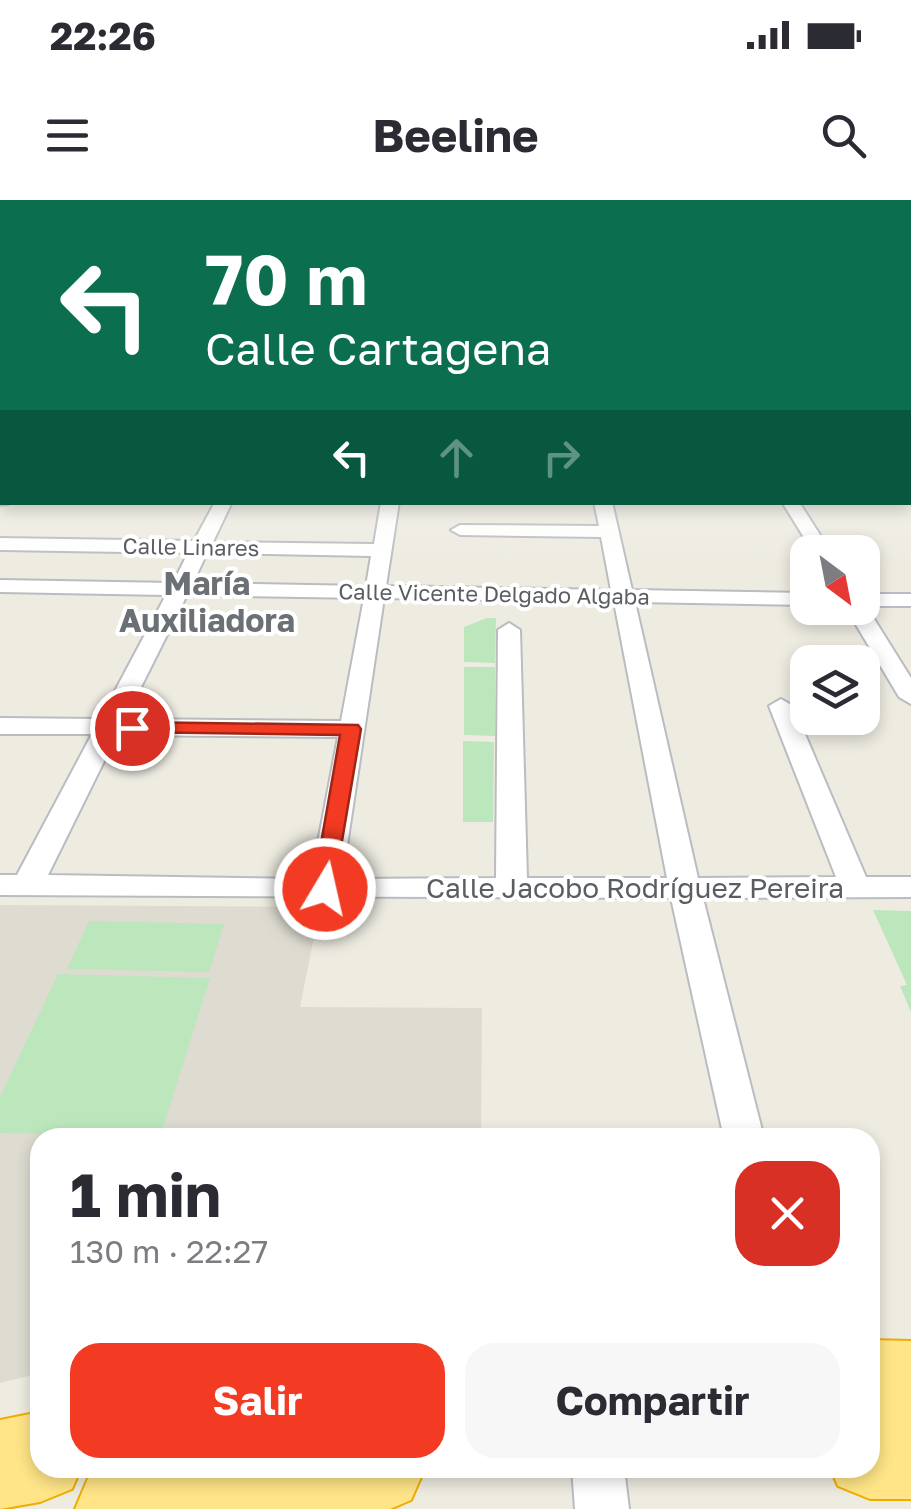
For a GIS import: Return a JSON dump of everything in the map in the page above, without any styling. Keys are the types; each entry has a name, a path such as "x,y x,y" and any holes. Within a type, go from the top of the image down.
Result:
{"highway":[{"path":"880,1383 911,1384"},
{"path":"880,1454 911,1454"},
{"path":"0,1466 30,1459"},
{"path":"122,1509 325,1478"}],"street":[{"path":"14,885 108,727 222,505"},
{"path":"325,889 390,505"},
{"path":"603,505 685,888 742,1128"},
{"path":"792,505 811,535"},
{"path":"460,530 609,532"},
{"name":"Calle Linares","path":"0,544 381,550"},
{"name":"Calle Vicente Delgado Algaba","path":"2,588 790,599"},
{"path":"880,600 911,600"},
{"path":"867,625 911,696"},
{"path":"509,630 512,888"},
{"path":"781,706 856,887"},
{"path":"0,726 351,729"},
{"name":"Calle Jacobo Rodríguez Pereira","path":"14,885 325,889 911,887"},
{"path":"599,1478 602,1509"}],"shaded area":[{"path":"0,905 320,907 300,1007 482,1008 481,1128 30,1128 30,1376 0,1383"}],"green space":[{"path":"496,618 495,663 464,662 464,627"},
{"path":"464,667 495,667 495,736 464,735"},
{"path":"463,741 494,742 493,822 463,822"},
{"path":"873,910 911,911 911,1012 900,986 907,985"},
{"path":"89,921 224,924 209,972 67,969"},
{"path":"58,974 210,978 163,1128 30,1128 30,1134 0,1133 0,1097"}],"district":[{"name":"María Auxiliadora","path":"207,602"}],"route":[{"path":"132,728 351,729 325,889"}]}
